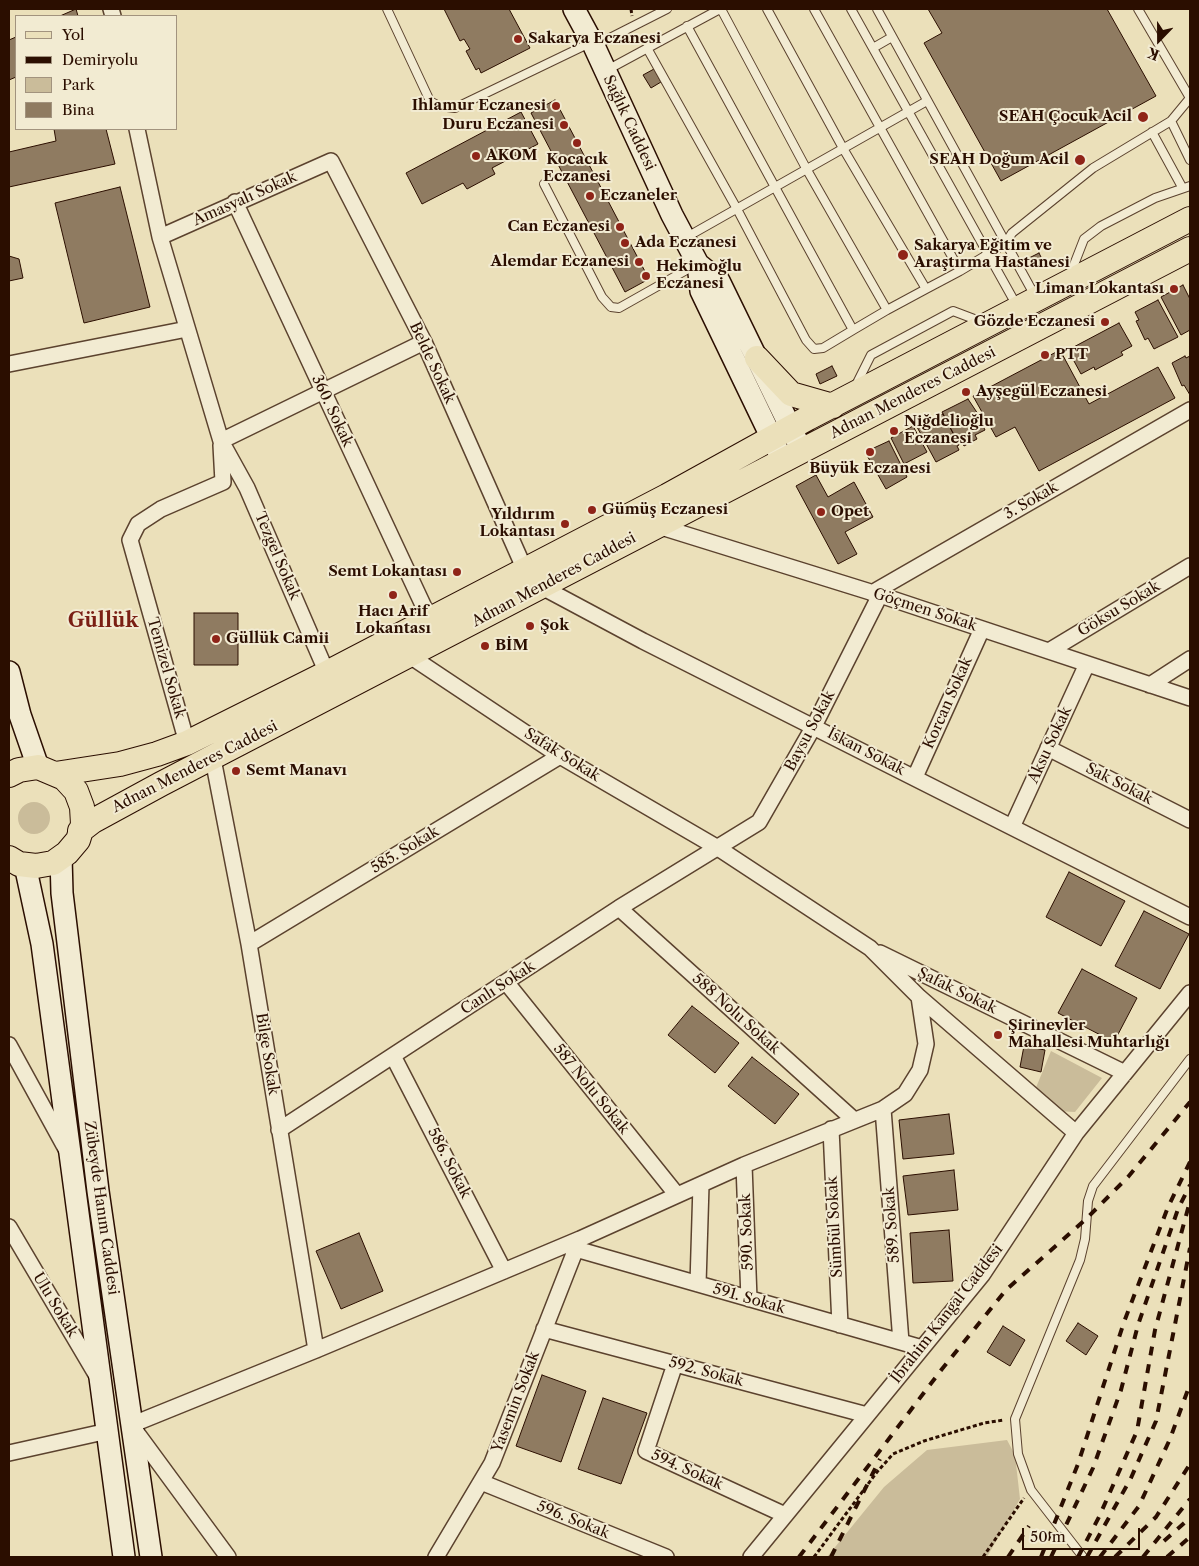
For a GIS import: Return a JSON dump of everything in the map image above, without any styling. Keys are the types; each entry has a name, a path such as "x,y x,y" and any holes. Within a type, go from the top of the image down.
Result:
{"main road":[{"name":"Sağlık Caddesi","path":"574,9 593,44 698,264 701,291 749,392 781,433"},
{"name":"Adnan Menderes Caddesi","path":"9,775 18,770 47,771 120,764 158,754 187,743 430,620 842,400 988,326 1190,219"},
{"name":"Adnan Menderes Caddesi","path":"80,831 93,821 213,758 1190,249"},
{"name":"Sağlık Caddesi","path":"698,264 719,281 757,358 781,433 793,456"},
{"name":"Adnan Menderes Caddesi","path":"757,358 791,394 842,400"},
{"path":"725,464 749,442 755,431 756,415 749,392"},
{"path":"9,672 20,715 47,771 64,778 76,791 82,807 80,831 72,847 61,857 53,862 36,866 14,861"},
{"name":"Zübeyde Hanım Caddesi","path":"61,857 62,893 68,949 99,1200 151,1557"},
{"name":"Zübeyde Hanım Caddesi","path":"14,861 42,944 124,1557"}],"street":[{"path":"136,130 160,237 220,441 424,342"},
{"name":"Amasyalı Sokak","path":"160,237 235,202 331,161"},
{"name":"Belde Sokak","path":"331,161 424,342 525,570"},
{"name":"360. Sokak","path":"235,202 430,620"},
{"path":"9,364 187,329"},
{"name":"3. Sokak","path":"876,594 1190,410"},
{"name":"Tezgel Sokak","path":"220,441 247,488 327,673"},
{"name":"Temizel Sokak","path":"187,743 130,540 138,524 161,509 223,482 220,441"},
{"name":"Göçmen Sokak","path":"658,526 876,594 1190,698"},
{"name":"Göksu Sokak","path":"1048,651 1190,566"},
{"name":"İskan Sokak","path":"542,586 643,641 1190,917"},
{"name":"Baysu Sokak","path":"718,848 759,822 814,726 876,594"},
{"name":"Korcan Sokak","path":"915,777 982,629"},
{"name":"Safak Sokak","path":"410,656 560,756 718,848"},
{"path":"1150,685 1190,659"},
{"name":"Aksu Sokak","path":"1012,826 1087,664"},
{"name":"Sak Sokak","path":"1048,748 1190,820"},
{"name":"585. Sokak","path":"249,944 560,756"},
{"name":"Bilge Sokak","path":"213,758 249,944 316,1350"},
{"name":"Canlı Sokak","path":"279,1130 619,908 718,848"},
{"name":"Şafak Sokak","path":"718,848 870,948 1125,1073"},
{"name":"588 Nolu Sokak","path":"619,908 853,1119"},
{"name":"Şafak Sokak","path":"870,948 919,997 1076,1133"},
{"name":"587 Nolu Sokak","path":"506,982 677,1195"},
{"name":"İbrahim Kangal Caddesi","path":"751,1557 982,1275 1076,1133 1190,993"},
{"path":"228,1557 131,1425 504,1271 578,1244 677,1195 853,1119 883,1108 905,1094 920,1070 926,1044 919,997"},
{"path":"9,1045 70,1155"},
{"name":"586. Sokak","path":"393,1056 504,1271"},
{"name":"589. Sokak","path":"883,1108 900,1342"},
{"name":"Sümbül Sokak","path":"831,1129 840,1325"},
{"name":"590. Sokak","path":"744,1166 749,1299"},
{"path":"698,1284 701,1185"},
{"name":"Ulu Sokak","path":"9,1227 101,1382"},
{"name":"591. Sokak","path":"578,1244 698,1284 922,1348"},
{"name":"Yasemin Sokak","path":"436,1557 492,1463 578,1244"},
{"name":"592. Sokak","path":"544,1329 867,1415"},
{"name":"594. Sokak","path":"675,1364 646,1451 785,1515"},
{"path":"9,1453 108,1431"},
{"name":"596. Sokak","path":"480,1482 666,1557"}],"lane":[{"path":"387,9 430,101 439,106 455,108 667,9"},
{"path":"605,71 721,9 807,170 887,310"},
{"path":"767,9 844,150 926,289"},
{"path":"814,9 960,270"},
{"path":"851,9 989,254 1027,304"},
{"path":"877,9 1005,244 1027,304"},
{"path":"647,48 737,209 806,340 814,349 823,348 1005,244 1012,233 1093,168 1171,121 1190,98 1138,9"},
{"path":"687,26 774,189 853,330"},
{"path":"873,48 892,37"},
{"path":"684,238 880,130 927,101"},
{"path":"1171,121 1190,160"},
{"path":"1068,282 1084,239 1101,226 1155,198 1186,186 1152,132"},
{"path":"544,184 602,297 611,307 619,308 698,264"},
{"path":"1083,1557 1031,1490 1018,1454 1015,1419 1080,1260 1085,1239 1088,1202 1093,1186 1190,1059"}],"path":[{"path":"814,1557 877,1472 893,1454 924,1441 984,1423 1015,1419"},
{"path":"983,1557 1019,1502 1031,1490"}],"green space":[{"path":"34,802 45,807 50,818 45,829 34,834 23,829 18,818 23,807"},
{"path":"1051,1051 1102,1078 1075,1112 1056,1111 1035,1090"},
{"path":"1007,1440 1015,1455 1020,1499 987,1557 827,1557 884,1487 927,1450"}],"building":[{"path":"76,9 78,15 62,15"},
{"path":"444,9 509,9 530,48 481,73 479,68 476,70 466,51 470,49 464,39 460,41"},
{"path":"928,9 1107,9 1156,96 1001,181 924,43 942,33"},
{"path":"15,37 15,77 9,80 9,40"},
{"path":"654,69 661,82 651,88 643,75"},
{"name":"Eczaneler","path":"555,100 649,279 625,292 531,113"},
{"name":"AKOM","path":"521,112 538,144 492,168 495,174 467,189 463,183 422,204 406,173"},
{"path":"54,130 106,130 115,164 9,187 9,152 56,141"},
{"path":"120,187 150,307 84,323 55,203"},
{"path":"1039,253 1044,263 1035,268 1029,258"},
{"path":"9,256 19,259 23,278 9,281"},
{"path":"1183,285 1190,299 1190,330 1181,335 1161,297"},
{"path":"1158,300 1178,337 1154,349 1148,338 1145,340 1136,321 1139,320 1135,312"},
{"path":"1119,323 1132,346 1121,352 1123,355 1095,370 1094,367 1081,374 1068,350"},
{"path":"1060,350 1089,404 1158,367 1175,398 1039,471 1015,427 996,437 973,396"},
{"path":"1185,356 1186,358 1190,356 1190,395 1184,385 1182,386 1172,363"},
{"path":"832,366 837,376 820,384 816,374"},
{"path":"968,399 984,423 982,424 985,430 975,435 977,439 964,446 962,442 959,444 942,412"},
{"path":"943,414 959,445 957,446 959,450 936,462 917,427"},
{"path":"913,426 927,452 904,464 891,438"},
{"path":"889,441 907,477 886,489 865,452"},
{"path":"816,475 828,497 854,482 873,517 845,532 857,554 838,564 796,486"},
{"name":"Güllük Camii","path":"194,613 238,613 238,665 194,665"},
{"path":"1069,872 1125,901 1101,946 1046,917"},
{"path":"1144,911 1189,934 1160,989 1115,966"},
{"path":"1082,969 1137,998 1114,1042 1058,1013"},
{"path":"692,1006 739,1043 715,1073 668,1035"},
{"path":"1024,1046 1045,1050 1041,1072 1020,1067"},
{"path":"752,1057 799,1094 775,1124 728,1086"},
{"path":"949,1114 954,1154 903,1159 899,1120"},
{"path":"954,1170 958,1210 908,1215 903,1176"},
{"path":"949,1230 953,1281 913,1283 910,1233"},
{"path":"359,1233 383,1291 341,1309 316,1251"},
{"path":"1078,1323 1098,1336 1086,1355 1066,1341"},
{"path":"1003,1326 1025,1340 1010,1366 987,1352"},
{"path":"542,1375 586,1391 561,1462 516,1446"},
{"path":"603,1398 647,1413 621,1484 578,1469"}],"railway":[{"path":"799,1557 942,1369 1006,1290 1085,1220 1128,1177 1190,1102"},
{"path":"1041,1557 1078,1464 1124,1322 1168,1207 1190,1162"},
{"path":"1051,1557 1093,1468 1121,1390 1138,1325 1178,1209 1190,1185"},
{"path":"1078,1557 1099,1517 1137,1431 1155,1330 1190,1201"},
{"path":"1087,1557 1131,1478 1156,1421 1190,1248"},
{"path":"1100,1557 1139,1506 1170,1439 1190,1384"},
{"path":"831,1557 880,1459"},
{"path":"1115,1557 1156,1517 1190,1464"},
{"path":"1143,1557 1190,1499"},
{"path":"1164,1541 1190,1518"},
{"path":"1008,1557 1029,1526"},
{"path":"1167,1557 1190,1537"}],"place":[{"name":"Sakarya Eczanesi","path":"518,39"},
{"name":"Ihlamur Eczanesi","path":"556,106"},
{"name":"SEAH Çocuk Acil","path":"1143,117"},
{"name":"Duru Eczanesi","path":"564,125"},
{"name":"Kocacık Eczanesi","path":"577,143"},
{"name":"AKOM","path":"476,156"},
{"name":"SEAH Doğum Acil","path":"1080,160"},
{"name":"Eczaneler","path":"590,196"},
{"name":"Can Eczanesi","path":"620,227"},
{"name":"Ada Eczanesi","path":"625,243"},
{"name":"Sakarya Eğitim ve Araştırma Hastanesi","path":"903,255"},
{"name":"Alemdar Eczanesi","path":"639,262"},
{"name":"Hekimoğlu Eczanesi","path":"646,276"},
{"name":"Liman Lokantası","path":"1174,289"},
{"name":"Gözde Eczanesi","path":"1105,322"},
{"name":"PTT","path":"1045,355"},
{"name":"Ayşegül Eczanesi","path":"966,392"},
{"name":"Niğdelioğlu Eczanesi","path":"894,431"},
{"name":"Büyük Eczanesi","path":"870,452"},
{"name":"Gümüş Eczanesi","path":"592,510"},
{"name":"Opet","path":"821,512"},
{"name":"Yıldırım Lokantası","path":"565,524"},
{"name":"Semt Lokantası","path":"457,572"},
{"name":"Hacı Arif Lokantası","path":"393,595"},
{"name":"Şok","path":"530,626"},
{"name":"Güllük Camii","path":"216,639"},
{"name":"BİM","path":"485,646"},
{"name":"Semt Manavı","path":"236,771"},
{"name":"Şirinevler Mahallesi Muhtarlığı","path":"998,1035"}],"district":[{"name":"Güllük","path":"103,621"}]}
